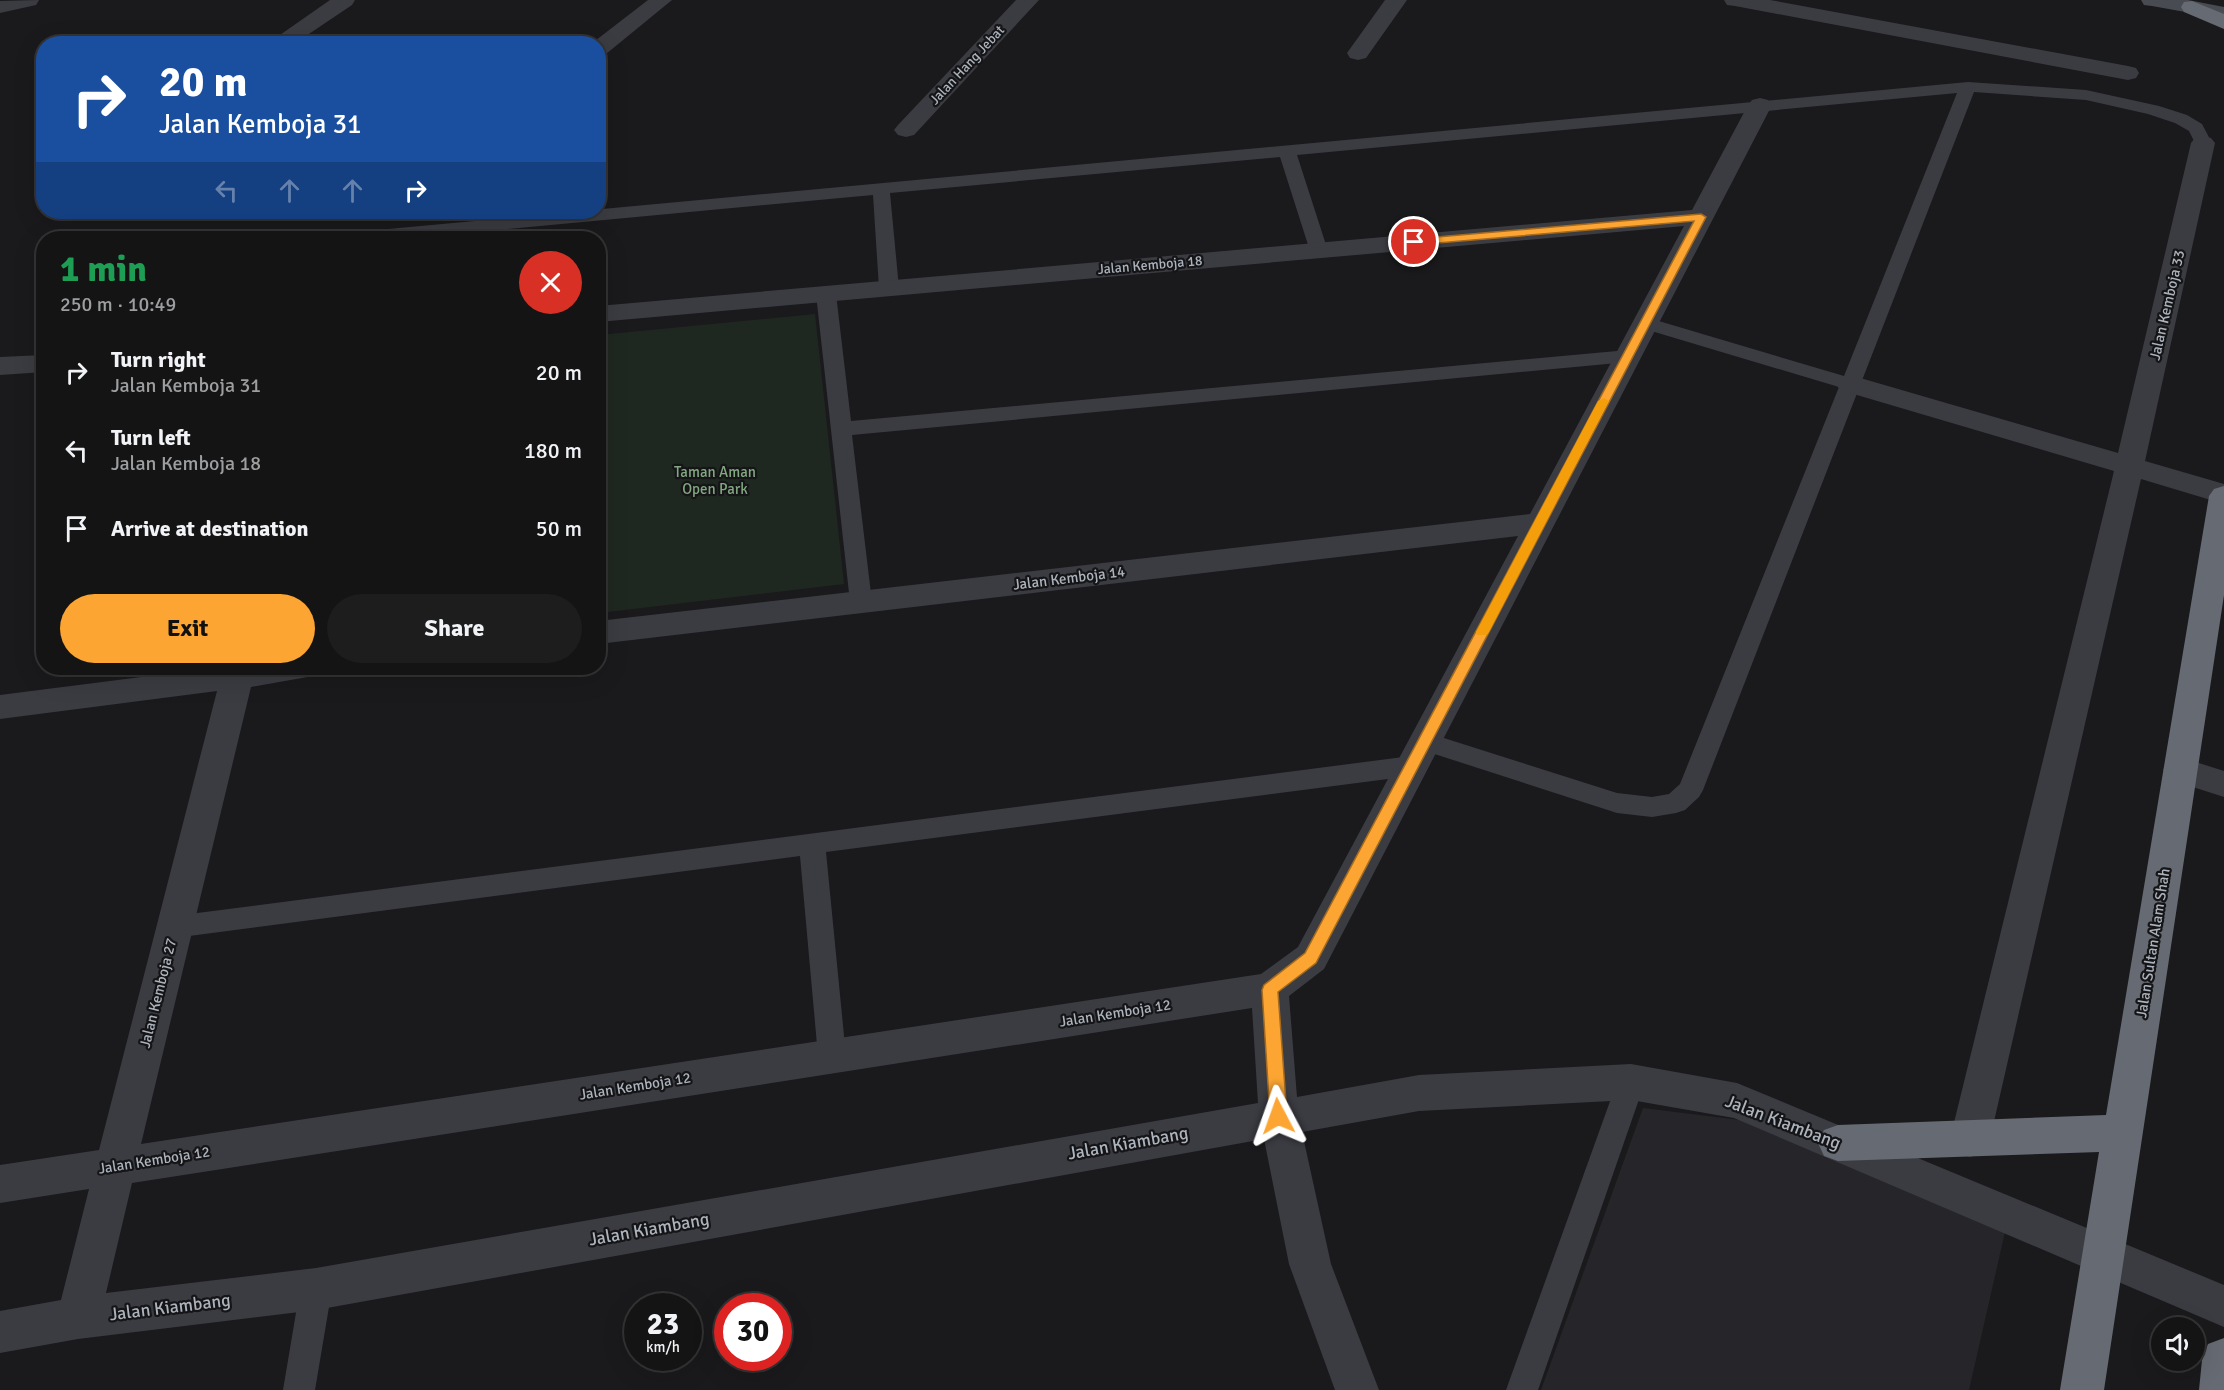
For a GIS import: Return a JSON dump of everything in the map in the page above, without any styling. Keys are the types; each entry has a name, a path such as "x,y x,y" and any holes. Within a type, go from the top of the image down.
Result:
{"highway":[{"path":"2192,7 2224,22"},
{"name":"Jalan Sultan Alam Shah","path":"2082,1390 2224,495"},
{"path":"1838,1143 2123,1132"},
{"path":"2221,1390 2224,1360"}],"street":[{"path":"4,6 28,0"},
{"path":"290,36 344,0"},
{"path":"606,43 661,0"},
{"name":"Jalan Hang Jebat","path":"906,130 1028,0"},
{"path":"1358,53 1396,0"},
{"path":"1737,0 2128,74"},
{"path":"2152,0 2224,13"},
{"path":"1357,1390 1310,1264 1278,1116 1270,990 1311,958 1760,105"},
{"name":"Jalan Kemboja 33","path":"1970,1139 2203,143"},
{"name":"Jalan Kemboja 18","path":"606,313 1701,217"},
{"path":"0,366 36,364"},
{"path":"1850,384 2224,495"},
{"name":"Jalan Kemboja 14","path":"606,632 1539,523"},
{"path":"0,707 212,675"},
{"name":"Jalan Kemboja 27","path":"78,1318 237,675"},
{"path":"2180,770 2224,784"},
{"name":"Jalan Kemboja 12","path":"0,1184 1270,990"},
{"name":"Jalan Kiambang","path":"0,1332 78,1318 316,1289 1278,1116 1419,1093 1631,1082 1737,1101 2224,1305"}],"lane":[{"path":"174,927 812,844 1418,753 1617,803 1652,807 1676,803 1689,790 1968,87"},
{"path":"513,231 881,189 1968,87 2086,95 2152,110 2181,119 2196,128 2203,143"},
{"path":"1287,150 1319,251"},
{"path":"881,189 889,288"},
{"path":"826,294 861,602"},
{"path":"1645,323 1850,384"},
{"path":"841,429 1628,356"},
{"path":"812,844 832,1056"},
{"path":"1522,1390 1631,1082"},
{"path":"299,1390 316,1289"}],"shaded area":[{"path":"1643,1108 1740,1120 2005,1232 1969,1390 1541,1390"}],"green space":[{"name":"Taman Aman Open Park","path":"815,314 844,584 606,612 606,334"}],"slow traffic":[{"path":"1482,632 1604,401"}],"route":[{"path":"1278,1116 1270,990 1311,958 1701,217 1414,242"}]}
